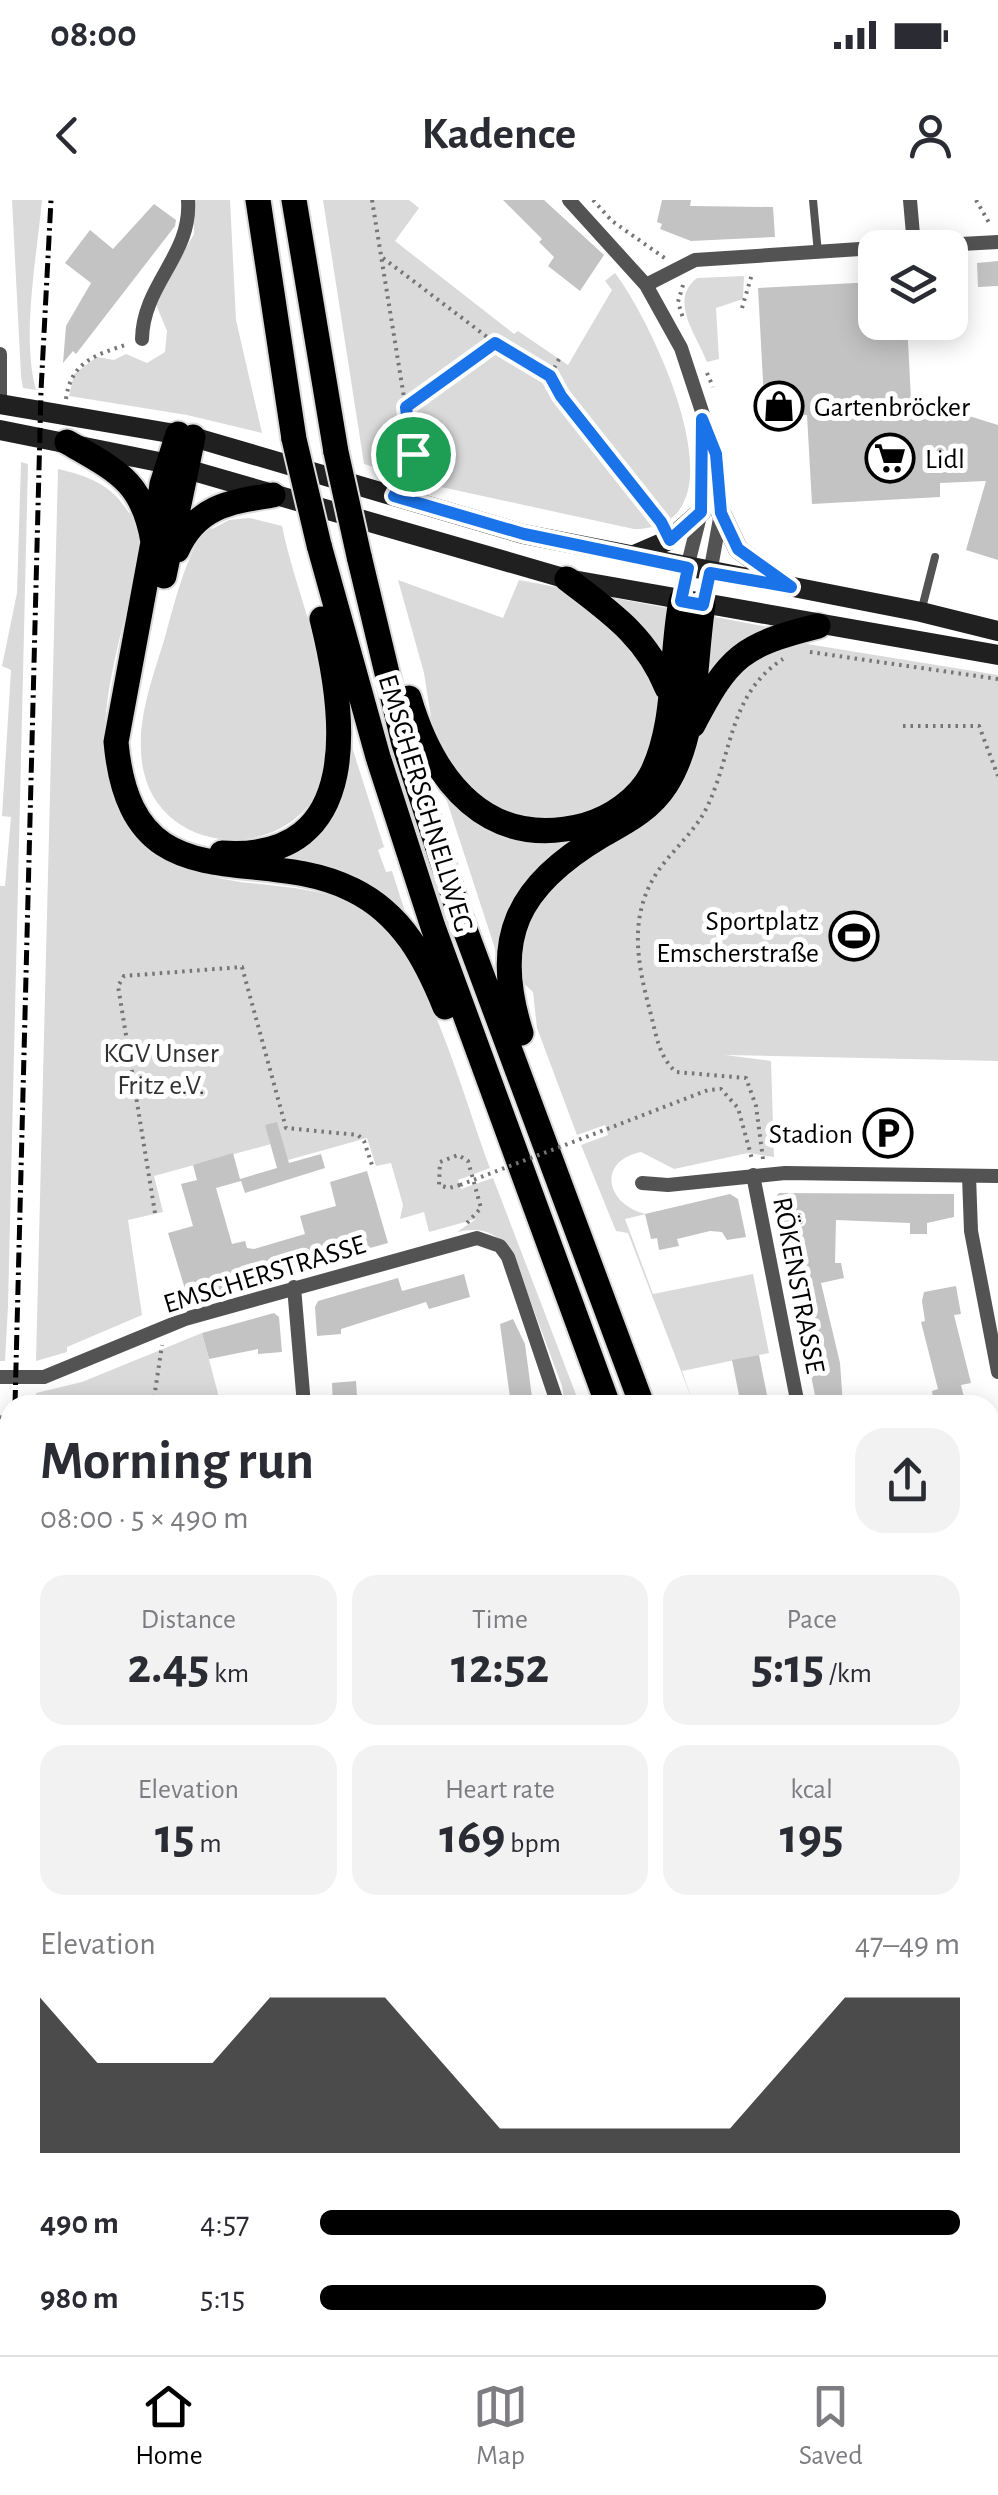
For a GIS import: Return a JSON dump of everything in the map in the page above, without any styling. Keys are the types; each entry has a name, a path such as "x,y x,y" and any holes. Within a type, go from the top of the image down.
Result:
{"highway":[{"name":"EMSCHERSCHNELLWEG","path":"258,200 294,439 378,756 476,1046 604,1395"},
{"name":"EMSCHERSCHNELLWEG","path":"294,200 336,452 404,744 460,916 638,1395"},
{"path":"185,436 153,542 116,742 127,797 140,820 182,854 209,864 332,882 386,911 414,942 448,1013 476,1046"},
{"path":"68,442 133,485 148,512 153,542"},
{"path":"177,467 165,572 131,714 131,770 150,813 180,839 217,852 264,851 295,835 320,812 340,760 342,712 318,601 319,545"},
{"path":"165,572 198,517 212,508 273,495"},
{"path":"358,556 383,612 430,755 464,800 512,828 567,830 596,822 634,797 650,778 662,748 669,693 692,603"},
{"path":"567,579 629,626 656,663 669,693"},
{"path":"684,742 692,603"},
{"path":"532,1112 531,1068 506,977 514,926 526,898 562,860 650,806 671,776 719,675 738,656 774,637 818,626"}],"main road":[{"path":"0,403 185,436 524,534 628,558 920,612 998,632"},
{"path":"0,430 177,467 567,579 998,655"},
{"path":"628,558 670,540 711,513 738,549 791,587"},
{"path":"688,568 692,603"},
{"path":"692,603 710,573"}],"street":[{"path":"142,339 142,312 186,235 188,200"},
{"path":"569,200 646,286 681,348 702,419 711,513 710,573"},
{"path":"910,200 913,230"},
{"path":"968,239 996,235"},
{"path":"646,286 695,260 858,249"},
{"path":"0,354 0,403"},
{"path":"688,568 711,513"},
{"path":"642,1183 668,1186 759,1174 998,1176"},
{"name":"RÖKENSTRASSE","path":"759,1174 796,1395"},
{"path":"969,1176 971,1231 992,1314 998,1372"},
{"name":"EMSCHERSTRASSE","path":"0,1377 57,1373 185,1319 452,1242 488,1241 508,1257 555,1395"},
{"path":"294,1288 303,1395"}],"lane":[{"path":"813,200 818,253"},
{"path":"920,612 935,557"}],"path":[{"path":"372,200 412,463 394,496"},
{"path":"976,200 996,235"},
{"path":"381,256 495,343 550,376 561,396 661,522 670,540"},
{"path":"742,308 752,274"},
{"path":"66,396 73,373 88,357 142,339"},
{"path":"406,407 495,343"},
{"path":"550,376 560,359"},
{"path":"759,1174 759,1120 746,1078 736,1074 676,1072 662,1057 638,960 638,915 646,894 705,810 740,706 752,685 798,650 998,679"},
{"path":"903,726 979,726 998,776"},
{"path":"155,1213 118,986 124,976 242,967 286,1128 358,1134 373,1168"},
{"path":"460,1227 478,1215 481,1198 464,1157 440,1162 439,1185 449,1188 460,1185 607,1130 708,1090 722,1090 738,1108 751,1148"},
{"path":"155,1395 164,1330"}],"green space":[{"path":"12,200 42,200 30,321 36,390 23,388 21,376"},
{"path":"194,200 230,200 236,320 262,433 187,415 69,396 74,374 97,357 114,360 126,354 147,363 165,352 167,331 155,302 194,234"},
{"path":"323,200 409,200 419,208 395,241 514,334 518,331 568,365 612,290 605,281 615,273 650,333 683,419 690,461 686,496 669,520 634,529 432,485 364,464"},
{"path":"744,276 743,299 716,308 719,359 707,362 687,318 685,297 689,287 697,278"},
{"path":"21,462 28,464 8,1306 5,1361 0,1361 0,886 5,886 11,817 2,816 11,670 2,666 17,593"},
{"name":"KGV Unser Fritz e.V.","path":"58,469 99,483 129,513 134,511 141,539 108,697 105,737 109,776 122,811 147,841 182,865 235,881 303,889 337,898 369,915 401,949 432,1008 490,1168 458,1180 461,1189 493,1178 576,1395 563,1395 513,1254 489,1233 457,1232 476,1219 429,1232 424,1212 400,1219 403,1205 391,1163 376,1166 367,1138 288,1160 282,1141 154,1176 163,1212 128,1220 142,1315 67,1347 67,1352 36,1361"},
{"path":"250,518 282,526 322,671 329,731 327,761 316,795 294,819 266,834 235,840 203,835 175,821 154,797 142,763 141,731 177,593 200,537 208,524 212,529 229,520"},
{"path":"398,580 503,618 519,580 778,629 801,643 998,675 998,1061 725,1055 771,1061 774,1157 748,1153 674,1169 641,1152 617,1164 612,1173 615,1192 622,1201 646,1214 625,1219 653,1294 753,1274 769,1353 682,1371 690,1395 628,1233 616,1231 581,1145 608,1135 605,1125 577,1135 537,1028 533,992 499,961 442,786 424,673"},
{"path":"351,744 384,847 378,850 386,872 392,871 407,918 249,861 282,851"},
{"path":"202,1333 218,1395 36,1395 82,1382"}],"building":[{"path":"503,200 544,200 604,255 580,291 548,266 554,257 539,242 542,239"},
{"path":"662,200 691,200 690,206 773,207 775,237 691,241 660,229 662,224 657,222"},
{"path":"154,204 176,220 175,226 76,354 73,351 63,363 66,326 91,283 65,263 90,230 113,249"},
{"path":"998,261 998,286 978,287 977,263"},
{"path":"858,283 858,340 908,340 912,419 969,416 998,425 998,560 966,550 986,481 940,483 940,497 812,504 807,415 765,418 758,288"},
{"path":"277,1122 289,1163 321,1154 325,1168 245,1193 241,1181 216,1188 232,1244 245,1241 247,1248 254,1249 305,1234 300,1216 336,1206 330,1182 367,1171 388,1243 188,1299 168,1233 193,1226 181,1184 197,1180 193,1165 233,1153 240,1179 277,1168 265,1125"},
{"path":"779,1193 954,1194 954,1217 927,1223 927,1234 910,1234 910,1223 836,1220 835,1263 841,1263 844,1278 821,1283 840,1363 842,1395 815,1395 775,1198"},
{"path":"730,1194 738,1199 746,1237 727,1240 722,1232 710,1231 677,1239 679,1246 659,1250 657,1238 651,1239 645,1214"},
{"path":"464,1274 470,1297 429,1309 426,1302 341,1329 341,1334 317,1336 318,1301 398,1278 402,1291"},
{"path":"956,1286 961,1314 954,1315 971,1383 961,1385 964,1395 933,1395 932,1391 938,1389 921,1322 925,1321 924,1292"},
{"path":"274,1313 279,1317 282,1352 258,1354 258,1349 209,1359 202,1333"},
{"path":"513,1319 525,1344 532,1395 510,1395 500,1324"},
{"path":"759,1355 767,1395 739,1395 732,1360"},
{"path":"356,1381 357,1395 333,1395 332,1383"}],"railway":[{"path":"15,1395 41,391 51,200"}],"place":[{"name":"Gartenbröcker","path":"779,406"},
{"name":"Lidl","path":"890,458"},
{"name":"Sportplatz Emscherstraße","path":"854,936"},
{"name":"Stadion","path":"888,1133"}],"route":[{"path":"495,343 550,376 561,396 661,522 670,540 701,512 702,419 716,454 721,513 730,534 750,562 791,587 710,573 703,605 681,601 688,568 524,534 394,496 413,454 406,407 495,343"}]}
